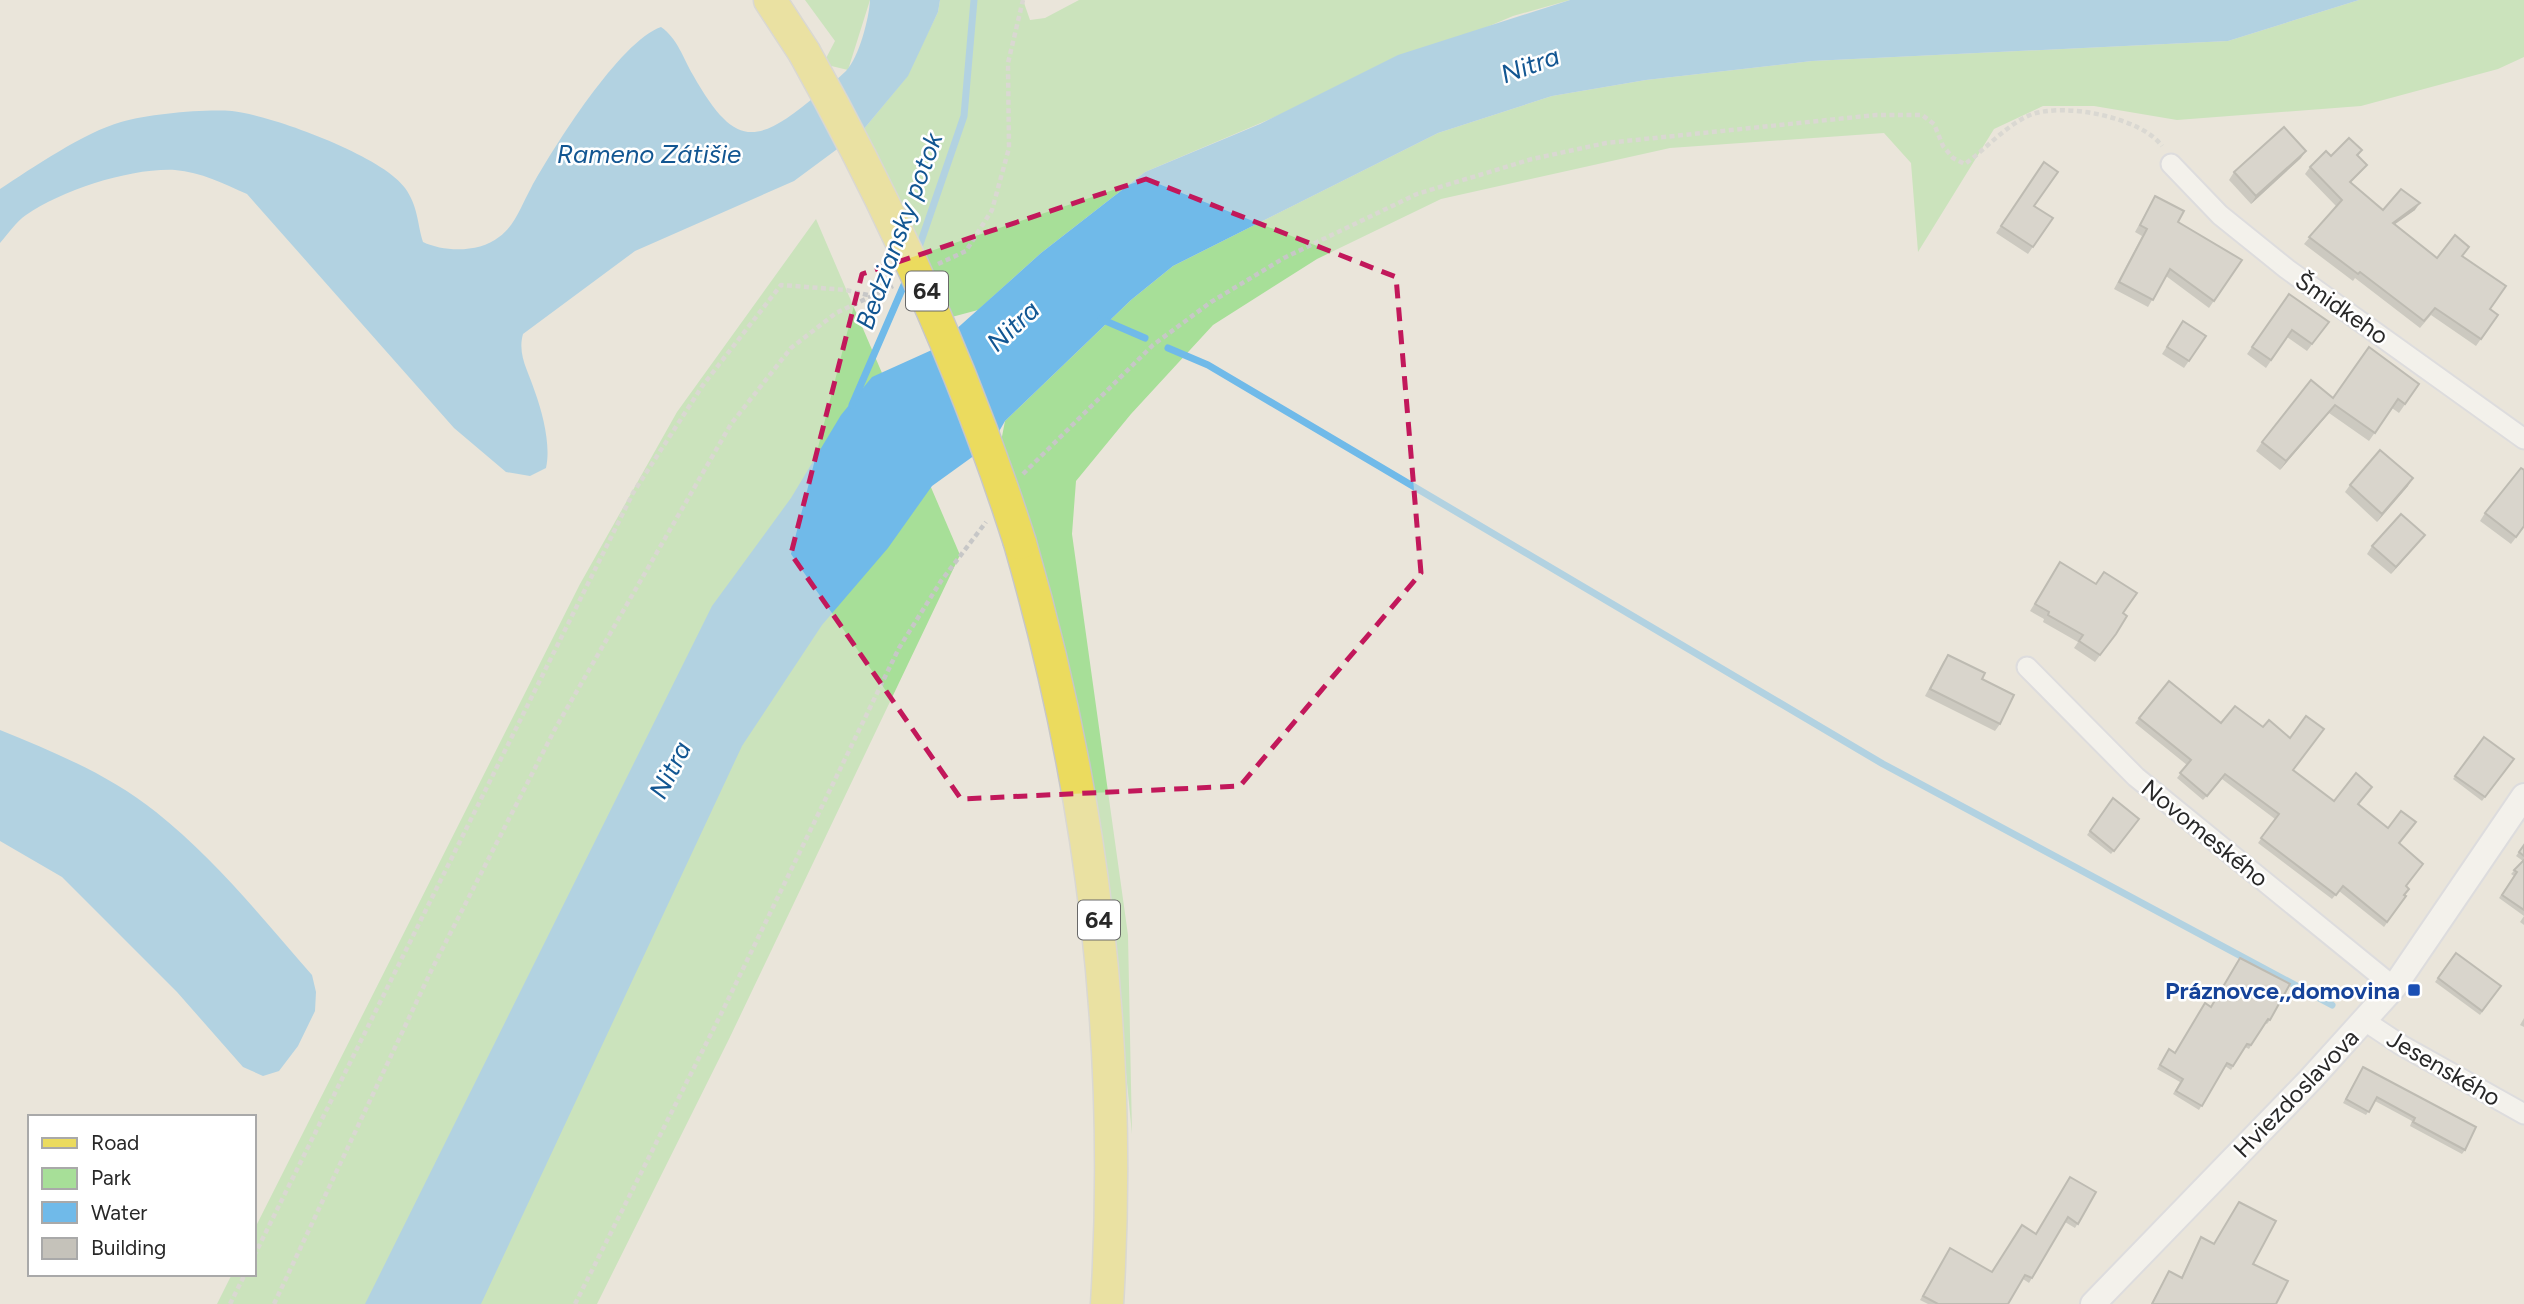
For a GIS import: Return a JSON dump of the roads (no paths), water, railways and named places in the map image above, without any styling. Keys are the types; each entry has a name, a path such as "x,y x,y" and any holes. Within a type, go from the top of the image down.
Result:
{"main road":[{"name":"64","path":"770,0 804,52 864,161 931,300 980,423 1020,543 1051,654 1072,751 1099,920 1112,1079 1113,1202 1107,1304"}],"street":[{"name":"Šmidkeho","path":"2171,164 2220,215 2287,269 2524,439"},
{"name":"Novomeského","path":"2027,667 2136,777 2394,987"},
{"name":"Hviezdoslavova","path":"2094,1304 2365,1021 2394,987 2524,796"},
{"name":"Jesenského","path":"2365,1021 2401,1045 2524,1114"}],"water":[{"name":"Rameno Zátišie","path":"870,0 940,0 938,12 908,76 863,130 794,181 635,251 523,334 523,356 541,410 548,450 546,468 530,476 506,472 454,428 247,194 230,186 175,170 157,170 118,177 78,189 41,206 22,218 0,243 0,189 59,151 107,127 133,119 191,111 232,111 272,120 325,139 374,163 393,176 405,188 415,208 423,242 451,249 482,246 499,237 509,227 571,123 626,52 645,36 661,27 676,43 693,75 722,117 735,127 748,132 762,131 796,112 851,65 868,17"},
{"name":"Nitra","path":"1570,0 2359,0 2228,41 1812,61 1646,80 1552,96 1438,133 1173,266 1131,300 1005,421 993,442 932,486 888,548 822,625 742,746 481,1304 365,1304 712,606 791,498 841,415 872,377 934,349 1041,253 1145,172 1260,124 1398,55"},
{"path":"0,730 101,776 156,812 218,869 312,975 316,992 315,1011 298,1046 279,1071 263,1076 243,1067 177,992 62,877 0,841"}],"waterway":[{"name":"Bedziansky potok","path":"918,250 964,116 974,0"},
{"name":"Bedziansky potok","path":"852,405 907,278"},
{"path":"1101,319 1145,338"},
{"path":"1168,348 1208,365 1883,764 2332,1005"}],"place":[{"name":"Práznovce,,domovina","path":"2414,990"}]}
